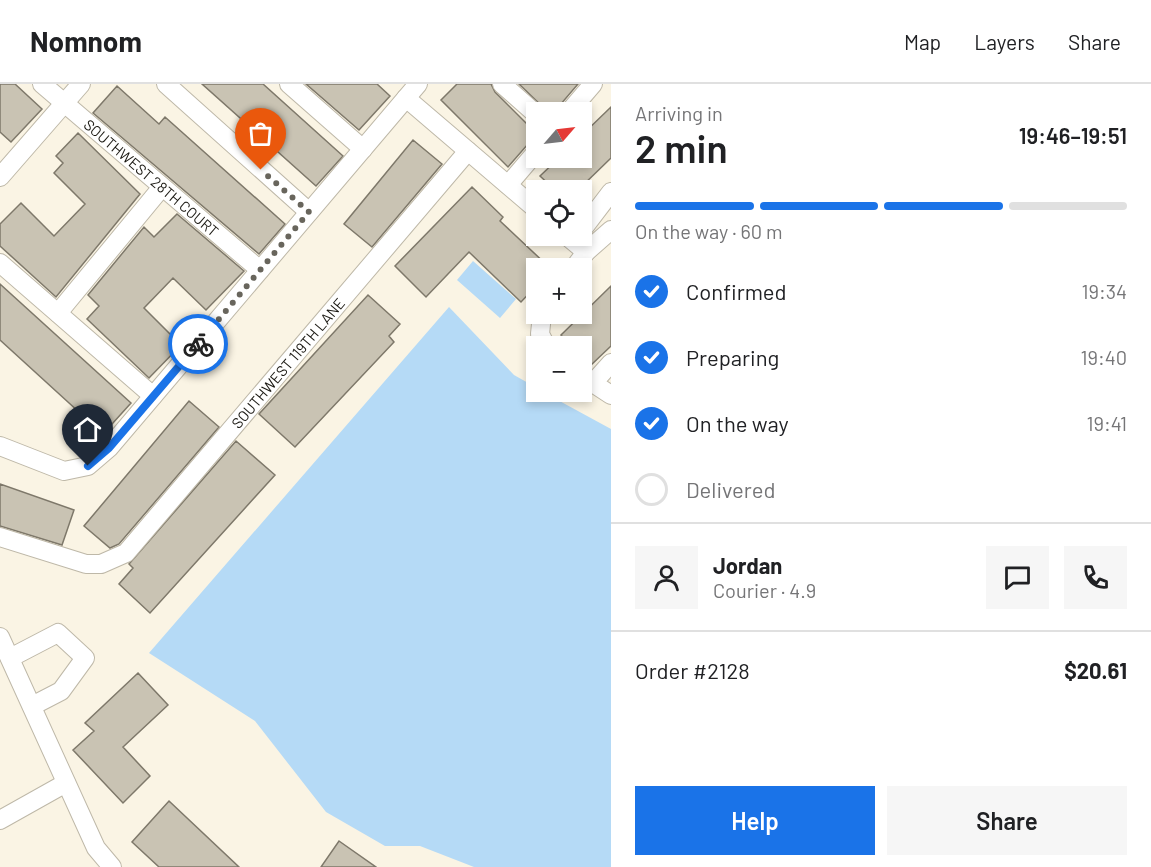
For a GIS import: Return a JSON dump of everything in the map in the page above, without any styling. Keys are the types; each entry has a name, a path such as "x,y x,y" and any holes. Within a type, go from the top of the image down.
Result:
{"street":[{"name":"SOUTHWEST 28TH COURT","path":"42,84 260,270"},
{"path":"0,177 81,84"},
{"path":"166,84 309,212"},
{"path":"289,84 363,149"},
{"path":"502,84 526,105"},
{"path":"578,102 593,84"},
{"path":"0,446 64,471 88,466 109,448 412,91 468,151 526,201"},
{"name":"SOUTHWEST 119TH LANE","path":"0,537 86,564 101,564 126,554 468,151"},
{"path":"508,185 526,164"},
{"path":"58,313 162,187"},
{"path":"592,218 611,192"},
{"path":"592,235 611,230"},
{"path":"0,263 153,396"},
{"path":"592,376 611,363"},
{"path":"592,382 611,395"},
{"path":"10,658 58,633 85,658 61,691 32,706"},
{"path":"0,637 96,848 112,867"},
{"path":"3,812 66,783"}],"water":[{"path":"473,261 516,299 500,318 457,280"},
{"path":"449,307 514,375 526,382 526,402 561,402 611,429 611,867 474,867 420,846 385,846 326,812 255,721 149,653"}],"building":[{"path":"0,84 15,84 42,109 11,142 0,132"},
{"path":"202,84 263,84 343,156 316,186"},
{"path":"306,84 377,84 390,96 359,130"},
{"path":"457,84 491,84 495,92 526,123 526,146 508,167 441,100"},
{"path":"519,84 578,84 563,102 538,102"},
{"path":"117,86 159,124 165,117 285,224 259,254 93,113"},
{"path":"611,107 611,158 588,180 544,180 540,176 548,168 592,168 592,125"},
{"path":"78,133 140,194 56,297 0,246 0,224 21,203 54,236 85,204 54,173 63,163 56,156"},
{"path":"413,140 442,164 372,247 344,224"},
{"path":"472,187 503,217 500,221 539,258 526,258 526,297 521,302 469,252 426,297 395,266"},
{"path":"177,214 244,271 206,310 173,278 144,308 181,345 149,378 87,319 99,306 88,295 144,227 154,237"},
{"path":"0,284 131,403 103,434 0,340"},
{"path":"611,286 611,346 592,364 592,336 561,335 572,324 592,324 592,305"},
{"path":"368,295 400,324 389,336 394,342 295,447 259,414"},
{"path":"189,401 219,427 119,544 110,548 84,526"},
{"path":"236,441 275,475 150,613 119,584 133,568 129,564"},
{"path":"0,484 74,510 62,545 0,526"},
{"path":"138,673 168,705 123,747 150,776 123,803 73,750 94,731 85,723"},
{"path":"169,801 239,867 159,867 132,842"},
{"path":"339,841 376,867 321,867"}],"way so far":[{"path":"198,344 309,212 261,170"}],"route":[{"path":"88,466 109,448 198,344"}]}
